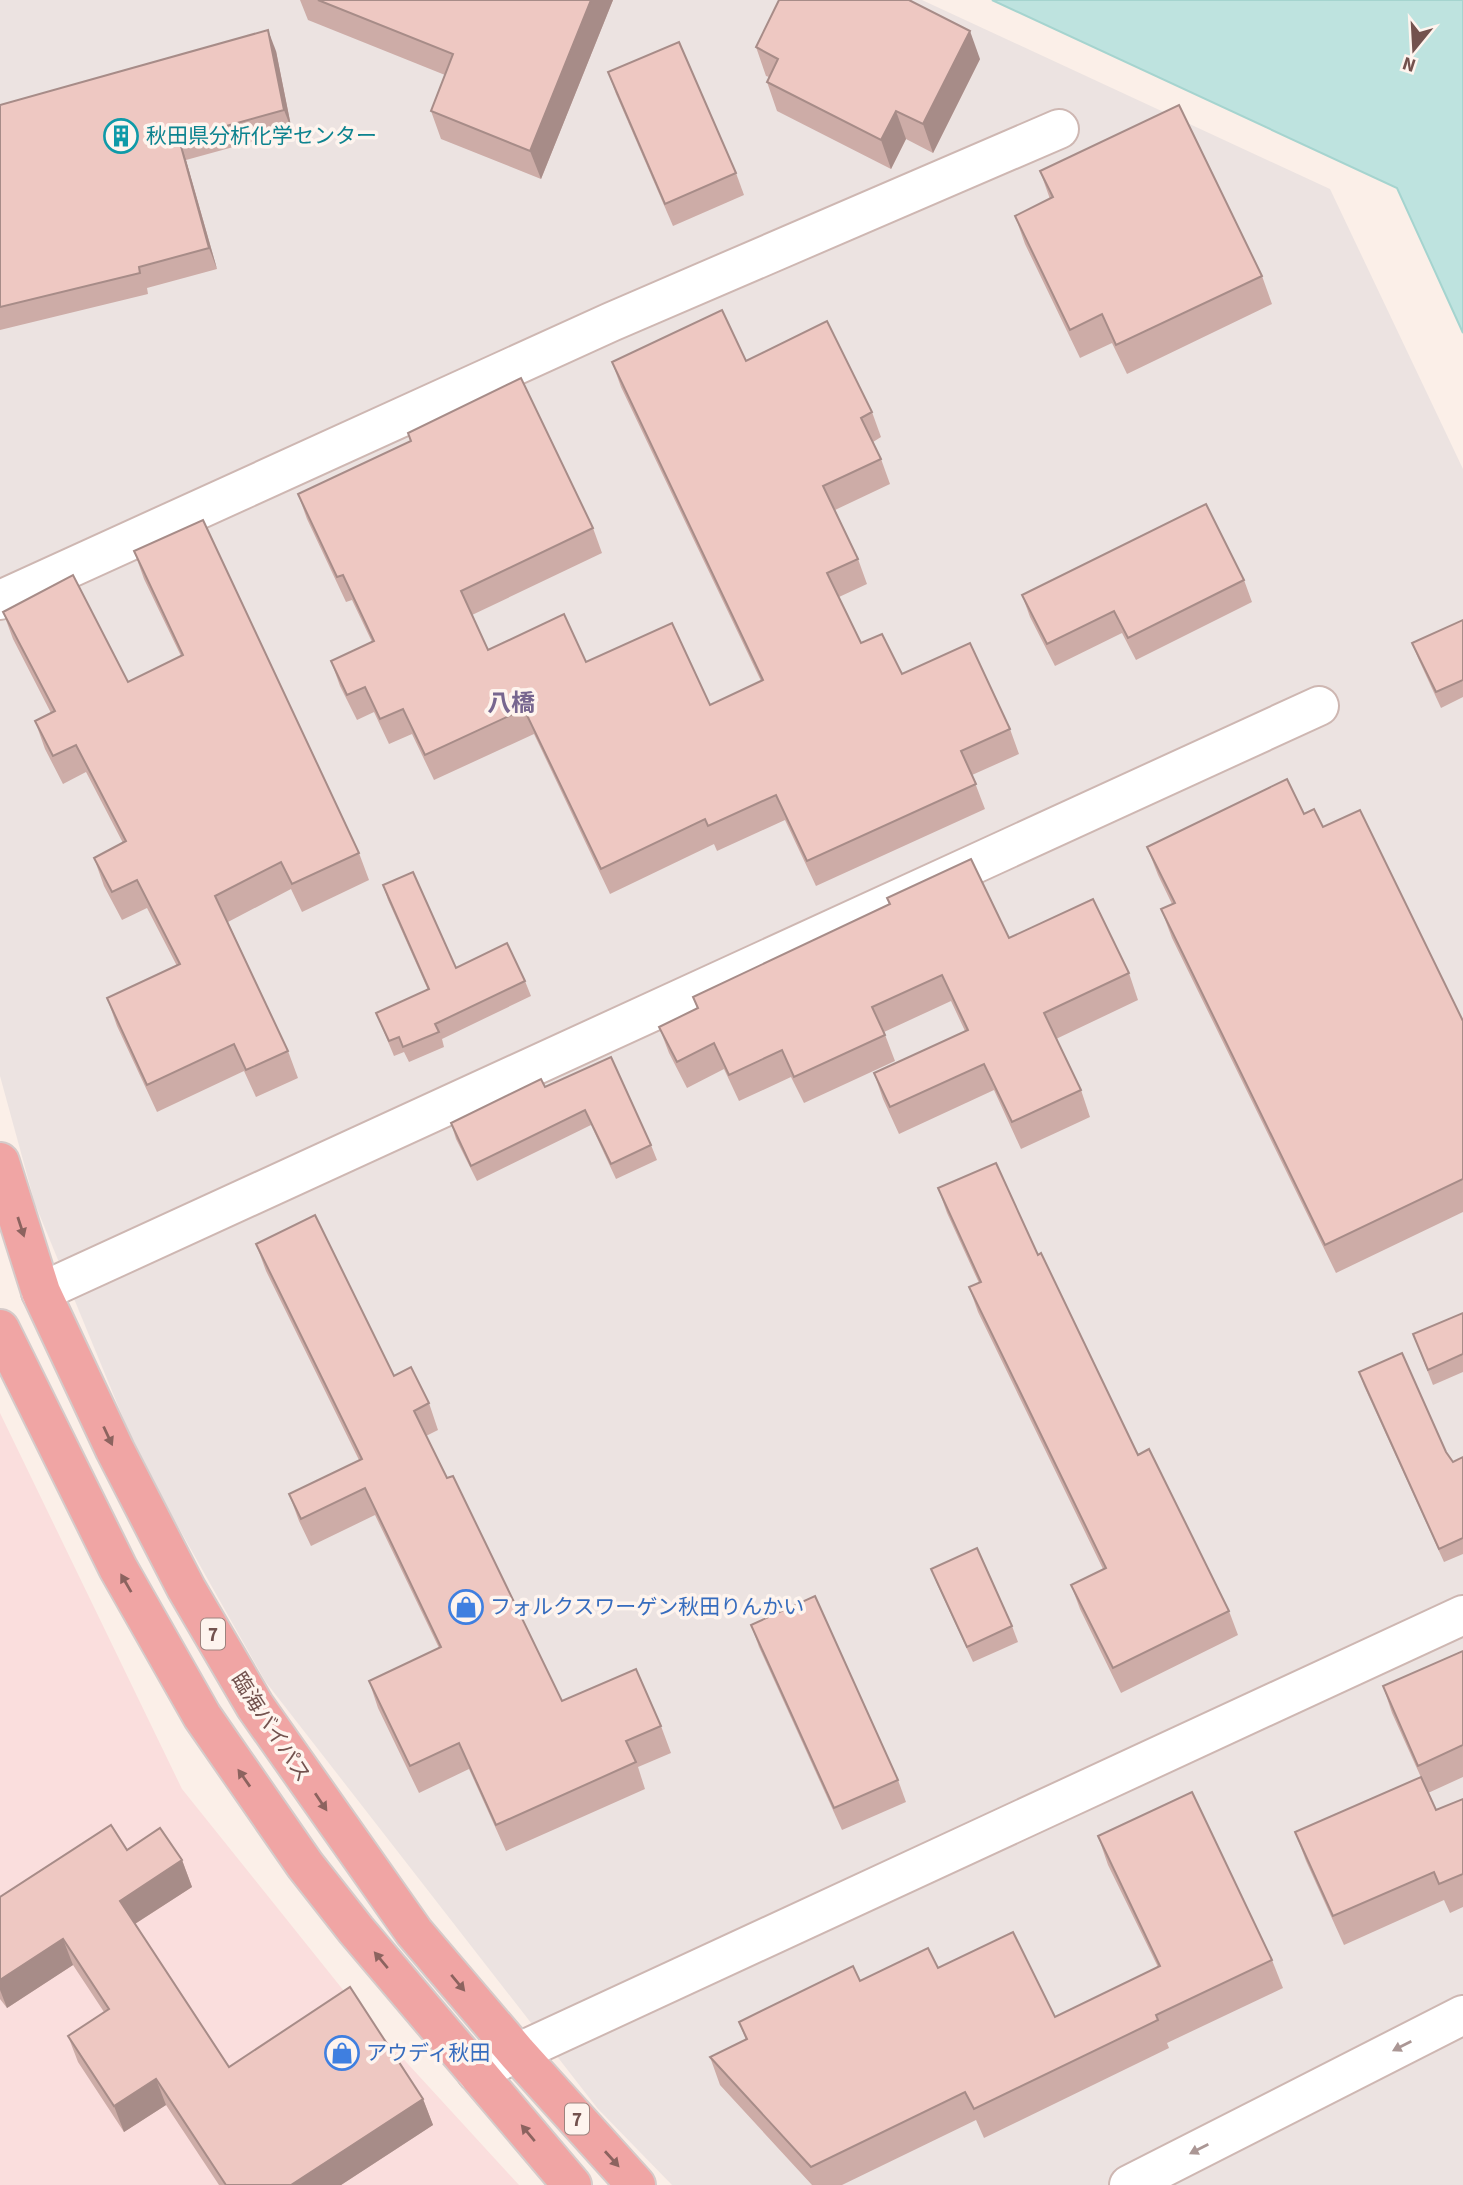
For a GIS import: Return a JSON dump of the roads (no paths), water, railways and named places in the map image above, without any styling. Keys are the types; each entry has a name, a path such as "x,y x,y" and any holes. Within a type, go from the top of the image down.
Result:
{"highway":[{"name":"臨海バイパス","path":"0,1162 41,1292 150,1519 186,1588 255,1706 414,1932 517,2053 636,2185"},
{"name":"7","path":"0,1329 118,1568 202,1716 305,1865 356,1930 572,2185"}],"street":[{"path":"0,600 611,323 1059,129"},
{"path":"41,1292 1319,706"},
{"path":"476,2072 1463,1615"},
{"path":"1129,2185 1463,2015"}],"water":[{"path":"992,0 1463,0 1463,333 1397,188"}],"place":[{"name":"秋田県分析化学センター","path":"121,136"},
{"name":"フォルクスワーゲン秋田りんかい","path":"466,1607"},
{"name":"アウディ秋田","path":"342,2053"}],"district":[{"name":"八橋","path":"511,703"}]}
